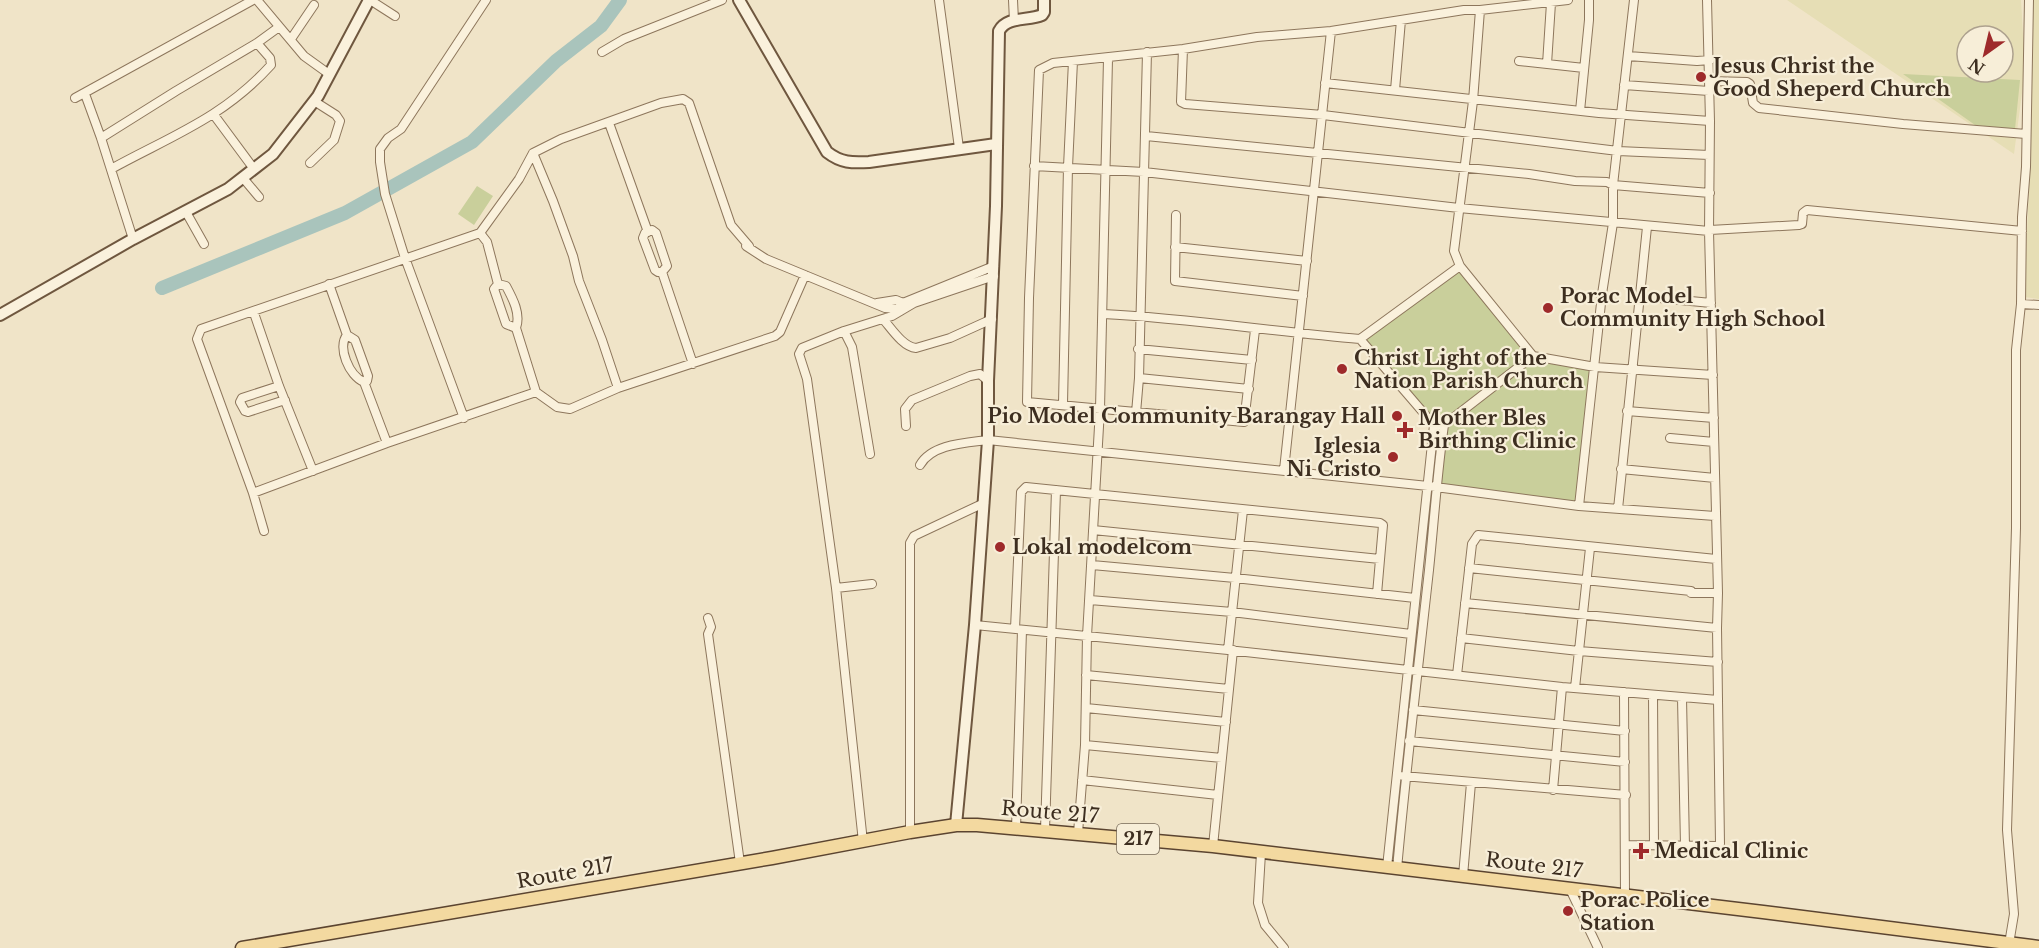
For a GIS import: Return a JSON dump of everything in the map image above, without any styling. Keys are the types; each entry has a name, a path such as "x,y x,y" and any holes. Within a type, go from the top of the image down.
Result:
{"main road":[{"name":"Route 217","path":"242,948 956,825 1045,830 1213,846 2039,947"}],"street":[{"path":"75,98 255,0 304,56 329,74"},
{"path":"0,315 133,239 228,189 243,178 273,154 314,101 370,0 395,16"},
{"path":"464,418 405,258 385,194 380,148 388,138 401,129 486,0"},
{"path":"602,52 624,39 722,0"},
{"path":"739,0 827,152 837,159 850,164 996,144"},
{"path":"939,0 960,148"},
{"path":"1013,0 1014,21"},
{"path":"956,825 975,625 988,440 999,31 1002,26 1014,21 1042,15 1044,0"},
{"path":"1255,330 1245,421 1242,423 1028,402 1039,69 1053,63 1108,59 1257,37 1331,31 1454,12 1568,0"},
{"path":"1580,111 1589,0"},
{"path":"1579,506 1602,294 1613,223 1613,185 1634,0"},
{"path":"1626,845 1717,846 1720,844 1718,593 1709,155 1710,60 1707,0"},
{"path":"2018,946 2007,830 2016,528 2016,350 2021,304 2029,0"},
{"path":"1547,64 1551,3"},
{"path":"291,39 314,5"},
{"path":"1480,10 1473,101 1454,251 1460,266 1533,356 1595,367 1713,375"},
{"path":"1395,90 1401,21"},
{"path":"101,138 176,90 257,43 279,27"},
{"path":"1284,470 1331,31"},
{"path":"111,169 187,131 240,96 271,65 270,58 257,43"},
{"path":"1183,49 1181,102 1183,103 1323,115 1618,151 1709,155"},
{"path":"1136,413 1147,52"},
{"path":"1628,56 1710,60"},
{"path":"1078,833 1085,745 1087,636 1100,409 1108,59"},
{"path":"1063,404 1072,61"},
{"path":"1519,61 1584,68"},
{"path":"1709,81 1747,82 1750,84 1753,103 1759,108 1903,124 2026,134"},
{"path":"1325,83 1473,101 1710,121"},
{"path":"1624,85 1709,91"},
{"path":"85,94 133,239"},
{"path":"264,531 253,493 197,339 201,329 254,313 329,284 480,232 519,179 533,153 561,139 675,99 682,99 689,103 731,225 749,246 746,246 766,259 876,303 897,300 903,303 994,271"},
{"path":"310,163 334,140 340,121 336,115 314,101"},
{"path":"214,115 254,169"},
{"path":"609,123 648,232"},
{"path":"1146,136 1710,193"},
{"path":"533,153 573,256 579,281 618,388"},
{"path":"1034,166 1107,168 1647,227 1710,231 1799,225 1802,224 1803,213 1807,210 2022,231"},
{"path":"243,178 259,197"},
{"path":"186,212 204,244"},
{"path":"1176,215 1175,281 1303,296"},
{"path":"1618,509 1647,227"},
{"path":"480,232 487,242 498,284"},
{"path":"655,232 668,266 662,272 655,270 643,234 655,232"},
{"path":"1175,248 1307,261"},
{"path":"1103,314 1360,339 1460,266"},
{"path":"863,842 836,588 806,374 799,354 802,348 844,331 883,319 905,310 914,303 994,271"},
{"path":"662,272 693,363"},
{"path":"498,284 506,286 512,298 518,320 516,328 536,392 557,407 570,409 618,388 775,336 780,332 805,275"},
{"path":"329,284 347,334 355,340 365,367 368,376 367,381 363,382"},
{"path":"498,284 494,289 506,324 516,328"},
{"path":"1660,298 1711,303"},
{"path":"2021,304 2039,305"},
{"path":"254,313 279,386 313,471"},
{"path":"883,319 911,348 950,338 992,319"},
{"path":"844,331 852,347 870,454"},
{"path":"347,334 342,348 354,376 363,382 387,443"},
{"path":"1360,339 1434,424 1430,564 1416,671 1406,776 1392,868"},
{"path":"1138,349 1252,360"},
{"path":"1392,868 1396,775 1415,598 1444,425 1533,356"},
{"path":"906,426 904,409 912,400 970,376 980,374 988,381"},
{"path":"1138,378 1249,389"},
{"path":"279,386 242,398 240,402 245,411 248,411 285,400"},
{"path":"253,493 387,443 536,392"},
{"path":"1627,411 1714,418"},
{"path":"1434,424 1444,425"},
{"path":"1670,438 1714,442"},
{"path":"920,465 929,454 960,443 988,440 1432,486 1579,506 1715,516"},
{"path":"1621,469 1715,478"},
{"path":"1016,828 1022,492 1026,487 1382,524 1377,594"},
{"path":"1045,830 1056,490"},
{"path":"910,832 910,543 914,536 984,503"},
{"path":"1213,846 1229,689 1232,612 1243,510"},
{"path":"1093,530 1380,559"},
{"path":"1457,675 1472,542 1480,534 1590,548 1716,560"},
{"path":"1575,688 1590,548"},
{"path":"1092,565 1415,598"},
{"path":"1469,568 1698,593 1718,593"},
{"path":"836,588 872,584"},
{"path":"1090,600 1232,612 1411,634"},
{"path":"1466,603 1717,628"},
{"path":"708,618 711,627 708,634 740,863"},
{"path":"975,625 1230,650 1562,687 1719,700"},
{"path":"1461,638 1579,651 1718,662"},
{"path":"1086,675 1229,689"},
{"path":"1553,790 1562,687"},
{"path":"1624,692 1625,896"},
{"path":"1653,695 1654,845"},
{"path":"1682,698 1685,846"},
{"path":"1086,708 1226,722"},
{"path":"1413,710 1625,731"},
{"path":"1409,741 1625,762"},
{"path":"1085,745 1222,758"},
{"path":"1396,775 1626,795"},
{"path":"1082,780 1218,795"},
{"path":"1463,876 1471,783"},
{"path":"1261,853 1258,903 1265,925 1284,948"},
{"path":"1570,889 1598,948"}],"shaded area":[{"path":"1787,0 2021,0 2025,70 2014,154"},
{"path":"2031,0 2039,0 2039,299 2024,297 2030,166"}],"green space":[{"path":"1903,74 1955,77 1955,84 2015,84 2015,80 2020,80 2015,129 1975,125"},
{"path":"477,186 493,196 474,225 458,214"},
{"path":"1460,266 1533,356 1595,367 1579,506 1435,487 1444,426 1434,425 1360,339"}],"waterway":[{"path":"162,288 345,213 472,142 556,61 601,26 620,0"}],"place":[{"name":"Jesus Christ the Good Sheperd Church","path":"1701,77"},
{"name":"Porac Model Community High School","path":"1548,308"},
{"name":"Christ Light of the Nation Parish Church","path":"1342,369"},
{"name":"Pio Model Community Barangay Hall","path":"1397,416"},
{"name":"Mother Bles Birthing Clinic","path":"1405,430"},
{"name":"Iglesia Ni Cristo","path":"1393,457"},
{"name":"Lokal modelcom","path":"1000,547"},
{"name":"Medical Clinic","path":"1641,851"},
{"name":"Porac Police Station","path":"1568,911"}]}
